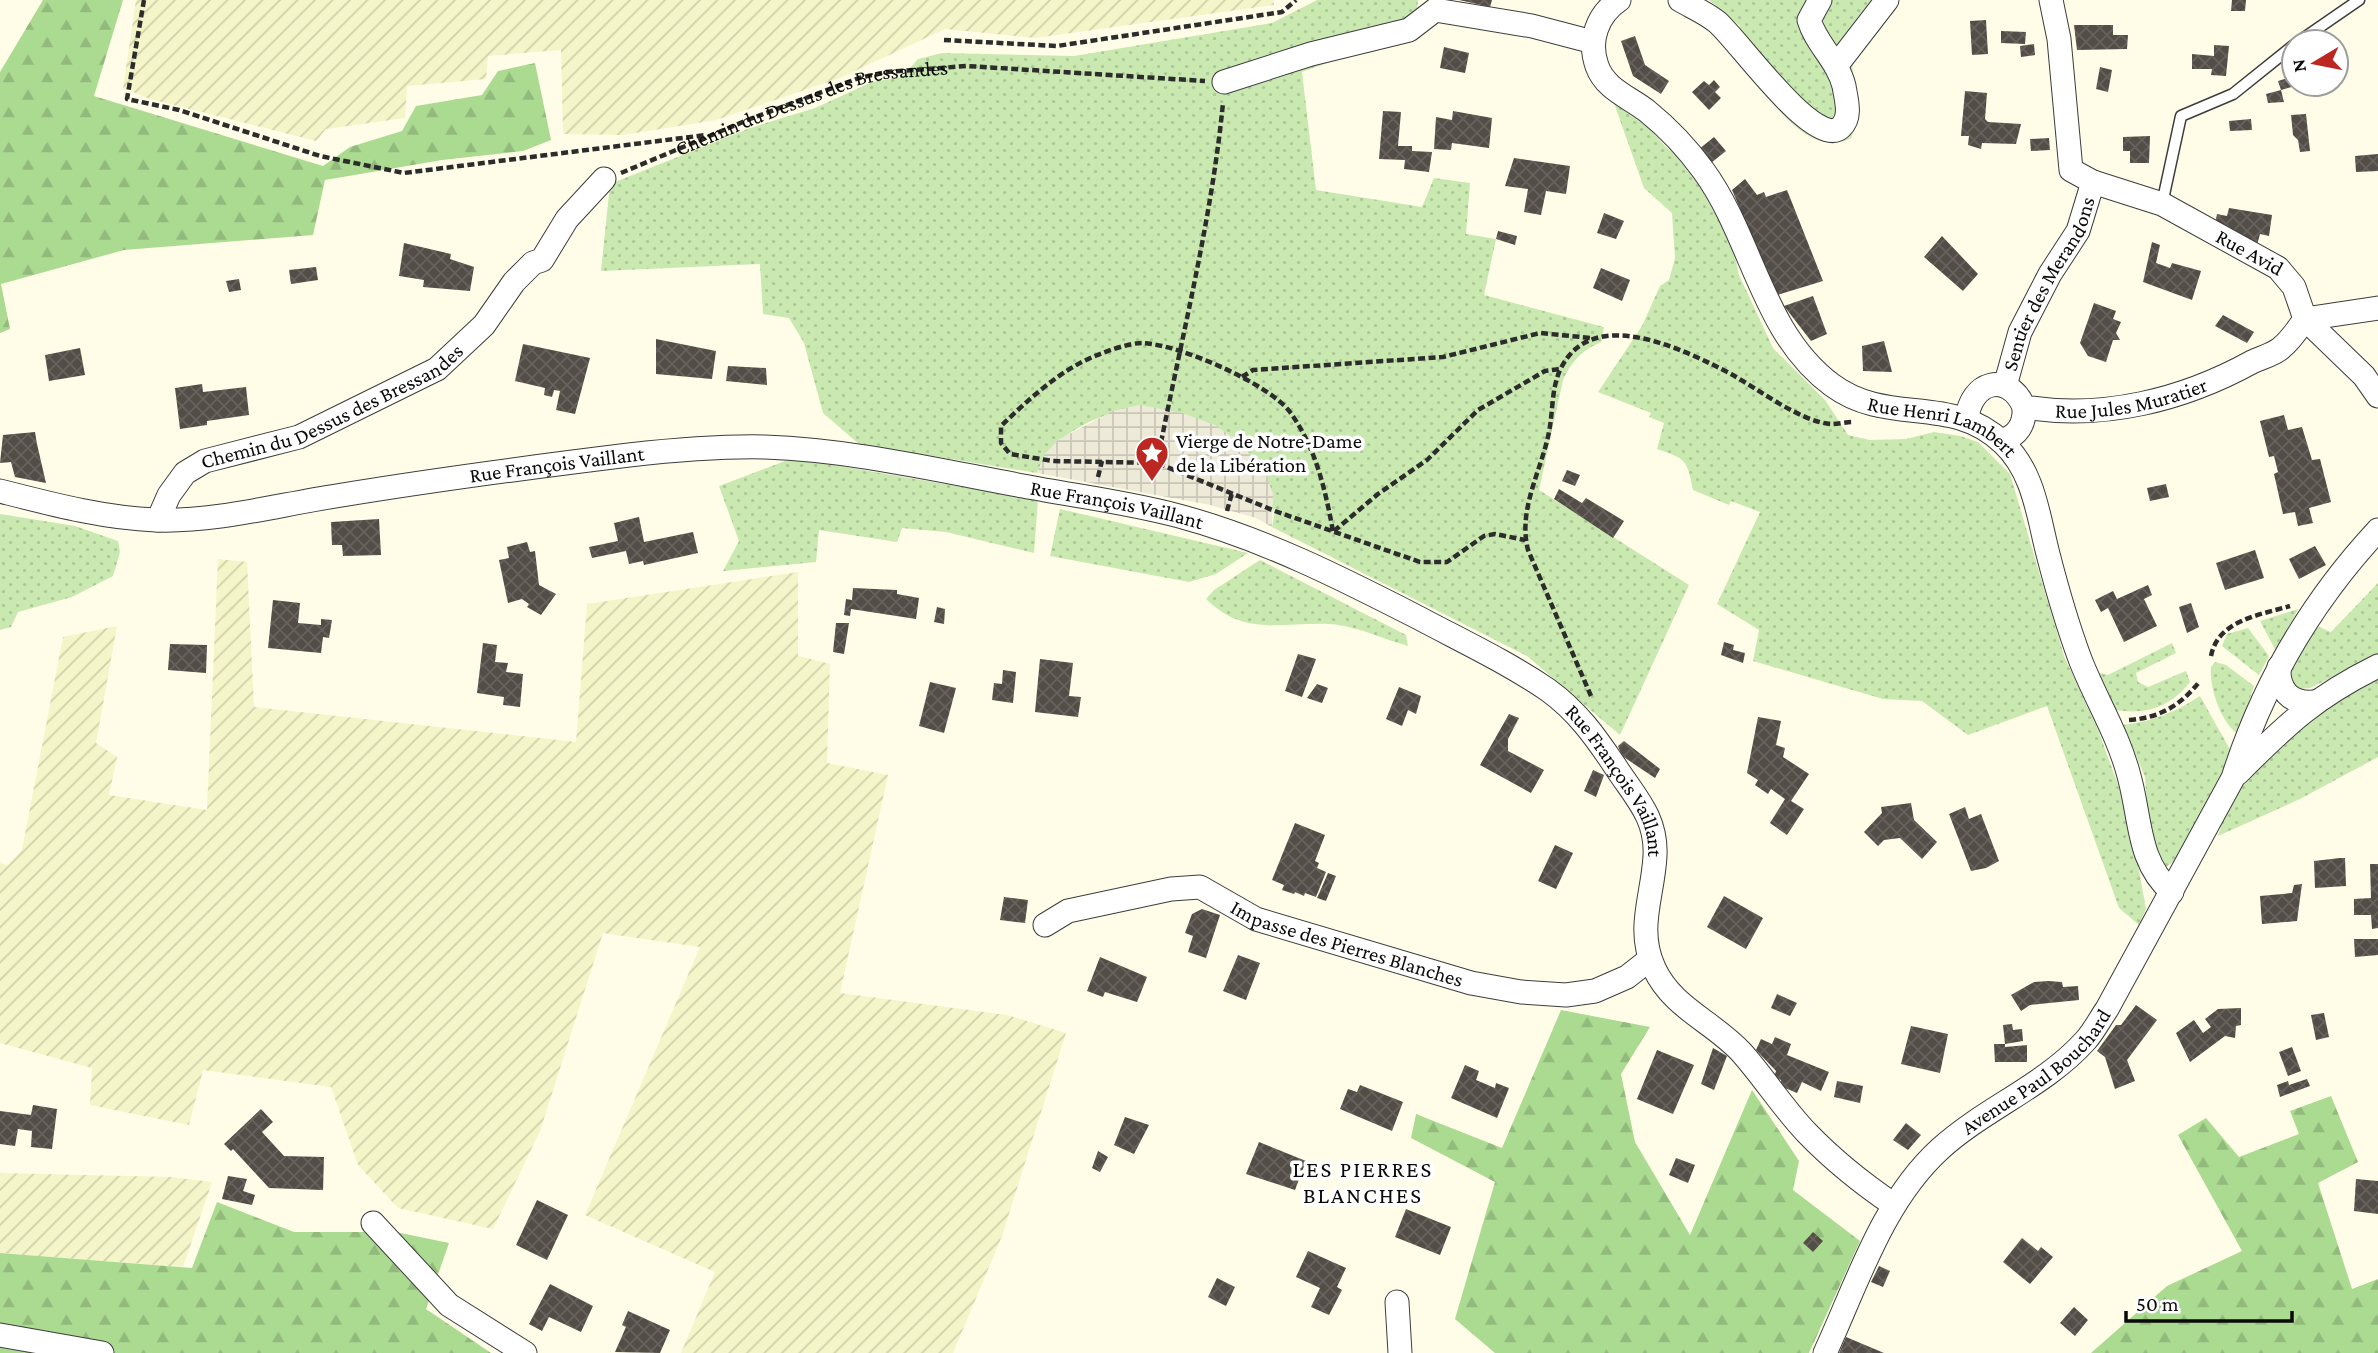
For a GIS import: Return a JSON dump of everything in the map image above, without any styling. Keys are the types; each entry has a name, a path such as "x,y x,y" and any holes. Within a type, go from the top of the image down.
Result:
{"street":[{"path":"1224,82 1311,54 1409,30 1435,10 1532,26 1593,42 1604,14 1619,0"},
{"path":"1680,0 1717,22 1786,100 1826,132 1841,128 1847,118 1843,83 1809,20 1819,0"},
{"path":"1836,66 1887,0"},
{"name":"Rue Avid","path":"2051,0 2059,38 2071,170 2093,182 2162,204 2278,268 2294,287 2305,319 2364,376 2378,397"},
{"name":"Rue Henri Lambert","path":"1593,42 1596,65 1610,87 1646,111 1672,134 1716,190 1743,240 1766,299 1809,365 1835,388 1883,408 1933,410 1967,419 2001,441 2029,480 2068,624 2129,773 2147,860 2156,878 2172,892"},
{"name":"Chemin du Dessus des Bressandes","path":"158,520 169,495 185,474 205,461 299,437 437,369 484,325 514,282 533,263 542,260 566,219 604,179"},
{"name":"Sentier des Merandons","path":"2005,386 2020,332 2050,274 2078,231 2093,182"},
{"path":"2305,319 2378,309"},
{"name":"Rue Jules Muratier","path":"2005,386 2020,398 2024,407 2098,410 2130,406 2183,393 2273,354 2287,342 2305,319"},
{"path":"1967,419 1968,406 1979,391 1986,386 2005,386"},
{"path":"2001,441 2015,435 2021,426 2024,407"},
{"name":"Rue François Vaillant","path":"0,491 81,510 158,520 222,517 377,489 695,449 769,447 850,454 1031,488 1119,500 1222,528 1307,561 1486,653 1553,694 1593,732 1638,796 1653,824 1654,864 1644,917 1650,959 1674,999 1712,1025 1743,1054 1806,1133 1867,1186 1894,1205"},
{"path":"2233,778 2245,739 2279,667 2328,588 2378,530"},
{"path":"2233,778 2294,716 2378,666"},
{"path":"2279,667 2279,680 2284,692 2296,701 2314,702"},
{"name":"Avenue Paul Bouchard","path":"1825,1353 1894,1205 1938,1151 1978,1119 2036,1081 2085,1040 2129,972 2233,778"},
{"name":"Impasse des Pierres Blanches","path":"1045,925 1068,911 1171,889 1200,887 1256,919 1471,983 1521,992 1566,995 1595,991 1627,977 1650,959"},
{"path":"373,1223 449,1305 525,1353"},
{"path":"1397,1302 1400,1353"},
{"path":"0,1335 102,1353"}],"lane":[{"path":"2318,28 2359,0"},
{"path":"2162,204 2181,116 2234,94 2280,56"}],"path":[{"path":"144,0 127,99 179,110 320,156 404,173 712,134"},
{"path":"944,40 1057,46 1282,12 1296,0"},
{"name":"Chemin du Dessus des Bressandes","path":"604,179 859,78 905,69 967,66 1224,82"},
{"path":"1157,463 1213,188 1224,82"},
{"path":"1242,377 1253,370 1443,357 1540,333 1592,338 1610,335 1629,337 1677,350 1731,374 1807,416 1830,424 1861,421 1883,408"},
{"path":"1592,338 1575,349 1560,369 1548,438 1525,521 1525,540 1591,696 1593,732"},
{"path":"1333,531 1317,461 1302,430 1278,400 1226,368 1180,353 1141,343 1094,356 1044,388 1001,426 999,435 1004,450 1024,458 1157,463 1396,556 1435,564 1454,559 1484,536 1495,534 1525,540"},
{"path":"1333,531 1378,494 1427,460 1478,410 1545,372 1560,369"},
{"path":"2211,656 2214,642 2233,625 2328,588"},
{"path":"2102,711 2117,719 2154,716 2179,704 2200,681"}],"green space":[{"path":"43,0 123,0 94,96 323,166 350,147 402,131 416,106 482,95 498,71 535,63 551,140 523,151 442,160 325,180 313,235 124,250 1,284 10,329 0,333 0,72"},
{"path":"136,0 1274,0 1274,5 1035,38 945,29 840,78 716,120 623,135 563,134 561,50 488,56 486,79 407,86 405,118 326,129 316,141 150,99 123,88"},
{"path":"1317,0 1418,0 1415,32 1302,72 1316,190 1422,207 1434,178 1470,183 1466,234 1496,239 1484,295 1604,327 1601,342 1578,357 1563,380 1539,490 1689,585 1620,735 1527,656 1272,527 1275,511 1140,405 1079,427 1054,446 1037,473 859,444 823,413 804,343 789,318 763,314 760,264 601,271 610,184 750,128 815,108 872,82 902,77 918,59 942,53 1074,56 1272,23"},
{"path":"1709,0 1896,0 1880,30 1852,59 1855,128 1851,138 1834,143 1817,140 1785,117 1737,53 1740,26"},
{"path":"1614,103 1643,121 1665,146 1689,166 1733,245 1739,275 1773,348 1825,400 1848,435 1870,440 1906,439 1934,432 1960,436 1978,442 2010,474 2064,656 2098,730 2129,815 2146,909 2139,925 2119,908 2047,706 1968,735 1922,701 1883,699 1753,661 1759,630 1717,604 1760,512 1731,501 1729,505 1693,490 1684,462 1657,449 1664,423 1649,417 1651,413 1598,392 1642,326 1660,286 1669,280 1675,258 1672,213 1644,188"},
{"path":"793,458 1038,500 1034,553 946,532 902,528 897,542 819,530 816,562 723,571 739,541 719,486"},
{"path":"1060,509 1248,553 1216,574 1189,582 1050,556"},
{"path":"0,514 75,526 118,541 120,552 113,576 72,597 18,612 11,627 0,630"},
{"path":"218,559 247,562 254,707 576,742 587,604 798,572 798,656 830,664 827,763 888,775 840,993 1007,1015 1066,1033 1002,1236 953,1353 681,1353 715,1272 585,1215 700,947 603,933 540,1131 493,1229 398,1208 358,1165 331,1087 203,1070 189,1125 90,1105 92,1068 0,1043 0,863 8,865 22,850 63,637 117,626 96,743 117,757 109,795 207,810"},
{"path":"1260,560 1406,635 1408,646 1339,625 1249,623 1220,611 1206,599 1214,590"},
{"path":"2378,583 2378,655 2310,688 2298,689 2291,680 2293,653 2317,626 2331,632"},
{"path":"2298,609 2277,653 2260,621"},
{"path":"2248,628 2269,656 2259,675 2222,646 2227,634"},
{"path":"2172,643 2176,653 2136,673 2138,682 2148,687 2186,671 2190,682 2182,691 2155,708 2134,711 2111,709 2096,672 2108,675"},
{"path":"2215,662 2226,665 2254,686 2238,734 2226,722 2214,694 2211,667"},
{"path":"2378,680 2378,757 2300,799 2218,836 2225,816 2247,778 2277,745 2334,700"},
{"path":"2200,696 2232,753 2193,834 2174,861 2166,867 2158,865 2149,836 2145,777 2123,725 2163,715"},
{"path":"1561,1010 1650,1027 1621,1074 1635,1142 1690,1235 1752,1090 1799,1161 1793,1190 1860,1241 1809,1353 1495,1353 1455,1319 1495,1182 1411,1138 1416,1114 1502,1148"},
{"path":"2331,1096 2358,1162 2318,1183 2352,1289 2378,1279 2378,1353 2091,1353 2167,1286 2242,1251 2178,1135 2206,1118 2239,1157 2299,1134 2290,1111"},
{"path":"0,1173 170,1177 212,1182 183,1267 0,1253"},
{"path":"217,1202 294,1232 396,1232 449,1243 426,1309 491,1353 0,1353 0,1253 192,1268"}],"shaded area":[{"path":"1140,405 1182,413 1215,425 1238,441 1265,471 1273,494 1272,527 1256,518 1210,505 1037,473 1045,454 1058,440 1113,411"}],"building":[{"path":"1459,0 1492,0 1490,7"},
{"path":"2232,0 2246,0 2245,11 2231,11"},
{"path":"1986,20 1988,54 1972,55 1970,21"},
{"path":"2074,25 2113,25 2113,35 2128,35 2127,49 2077,50"},
{"path":"2001,31 2026,32 2025,44 2001,43"},
{"path":"1635,36 1645,65 1669,81 1661,94 1633,76 1621,41"},
{"path":"2034,44 2035,55 2021,57 2020,46"},
{"path":"2214,45 2229,46 2226,76 2211,75 2212,69 2192,69 2192,54 2214,56"},
{"path":"1444,47 1469,53 1465,73 1440,68"},
{"path":"2100,67 2112,70 2108,92 2096,89"},
{"path":"1714,80 1720,87 1715,92 1721,98 1709,110 1692,92 1704,81 1709,85"},
{"path":"2280,90 2280,98 2283,98 2284,102 2268,103 2266,94"},
{"path":"1965,91 1987,93 1985,119 1988,122 2021,124 2016,144 1982,143 1981,149 1968,145 1969,136 1961,136"},
{"path":"1383,111 1401,112 1398,146 1412,146 1412,151 1432,152 1429,172 1404,169 1405,160 1379,159"},
{"path":"1453,111 1492,118 1489,148 1452,143 1451,150 1434,149 1436,117 1452,120"},
{"path":"2306,114 2310,151 2300,152 2298,140 2293,135 2291,115"},
{"path":"2251,119 2252,130 2230,131 2229,121"},
{"path":"2150,136 2149,163 2130,163 2130,151 2123,151 2123,137"},
{"path":"1714,137 1726,151 1711,163 1699,149"},
{"path":"2049,138 2050,150 2031,151 2030,139"},
{"path":"2378,154 2378,171 2356,172 2355,156"},
{"path":"1514,158 1570,166 1566,194 1546,191 1541,215 1524,212 1528,189 1505,186"},
{"path":"1745,179 1757,195 1764,192 1766,197 1787,190 1823,281 1777,295 1732,190"},
{"path":"2229,208 2272,215 2269,236 2260,234 2257,245 2215,224 2217,214 2227,216"},
{"path":"1604,213 1624,221 1616,239 1597,233"},
{"path":"1498,231 1517,236 1515,245 1496,239"},
{"path":"1942,236 1978,274 1963,291 1924,257"},
{"path":"2152,242 2160,245 2156,263 2170,268 2172,263 2201,271 2192,300 2143,282"},
{"path":"404,243 451,254 450,259 474,267 470,291 423,287 424,280 399,276"},
{"path":"316,267 318,280 291,284 289,270"},
{"path":"1601,268 1630,280 1622,301 1593,288"},
{"path":"239,279 241,290 229,292 226,281"},
{"path":"1813,296 1827,334 1811,341 1784,306"},
{"path":"2094,303 2116,311 2113,319 2121,322 2116,333 2120,340 2113,340 2106,362 2088,356 2080,343"},
{"path":"2223,315 2254,332 2247,343 2215,326"},
{"path":"656,339 716,351 712,379 656,374"},
{"path":"1884,341 1892,372 1863,371 1862,346"},
{"path":"523,344 590,358 575,414 556,410 560,391 554,390 552,397 544,395 545,388 515,381"},
{"path":"80,348 85,375 49,381 45,355"},
{"path":"728,366 766,368 767,385 726,381"},
{"path":"202,384 203,392 246,387 249,415 207,421 207,425 180,429 175,388"},
{"path":"2284,415 2288,430 2302,427 2312,460 2320,459 2331,502 2309,508 2313,523 2298,526 2295,512 2283,514 2274,474 2278,472 2274,456 2269,457 2260,421"},
{"path":"35,432 46,483 15,477 11,462 0,463 3,435"},
{"path":"1567,470 1580,475 1575,486 1562,481"},
{"path":"2166,484 2169,497 2150,501 2147,488"},
{"path":"1559,489 1582,503 1586,498 1624,521 1613,538 1554,499"},
{"path":"639,517 644,542 693,532 698,553 644,565 643,561 629,564 626,551 592,558 589,547 618,541 614,523"},
{"path":"379,519 381,555 343,556 342,545 332,545 331,522"},
{"path":"527,542 530,552 535,551 539,585 556,594 541,615 527,607 529,604 522,599 508,603 499,560 509,558 507,547"},
{"path":"2315,546 2326,565 2299,579 2289,559"},
{"path":"2255,550 2264,578 2225,590 2216,563"},
{"path":"2148,585 2152,595 2144,599 2157,626 2124,642 2108,608 2101,612 2095,600 2113,591 2117,599"},
{"path":"853,588 897,590 897,594 919,598 916,619 851,609 850,616 844,615 846,599 852,600"},
{"path":"273,600 300,603 298,623 321,625 321,619 332,620 329,638 323,637 321,653 268,648"},
{"path":"2191,603 2199,627 2187,633 2179,607"},
{"path":"937,607 945,609 944,624 934,622"},
{"path":"836,623 849,623 844,654 833,652"},
{"path":"1724,642 1734,645 1733,650 1745,653 1743,663 1721,655"},
{"path":"483,643 497,645 495,662 508,663 506,672 523,674 520,707 503,705 504,697 477,693"},
{"path":"170,644 207,645 206,673 168,670"},
{"path":"1298,654 1316,659 1302,697 1285,691"},
{"path":"1040,659 1073,663 1069,696 1081,697 1078,717 1035,712"},
{"path":"1003,670 1016,672 1013,703 992,700 994,683 1002,684"},
{"path":"930,682 956,688 944,733 919,726"},
{"path":"1317,684 1328,688 1322,703 1307,698"},
{"path":"1399,687 1421,696 1416,714 1408,710 1402,726 1386,719"},
{"path":"1509,714 1519,718 1508,739 1508,751 1544,770 1531,793 1480,765"},
{"path":"1758,717 1781,721 1776,745 1785,748 1783,757 1809,774 1791,801 1804,809 1787,835 1770,823 1785,799 1771,789 1768,794 1755,785 1758,780 1747,773"},
{"path":"1624,741 1660,769 1655,778 1622,756 1618,746"},
{"path":"1593,770 1604,775 1596,797 1584,791"},
{"path":"1911,803 1914,820 1937,842 1922,859 1900,838 1884,840 1878,846 1864,832 1882,813 1881,807"},
{"path":"1965,807 1969,819 1981,814 1999,861 1986,868 1971,871 1949,814"},
{"path":"1295,823 1325,835 1315,861 1319,863 1317,868 1326,872 1316,897 1282,890 1284,885 1272,880"},
{"path":"1555,845 1573,853 1556,889 1538,881"},
{"path":"2345,858 2346,886 2315,888 2314,861"},
{"path":"2370,864 2378,864 2378,928 2372,929 2371,915 2354,915 2354,899 2371,898"},
{"path":"1328,873 1336,876 1326,901 1317,898"},
{"path":"2302,884 2297,921 2262,924 2260,896 2292,893 2294,885"},
{"path":"1724,896 1763,918 1746,949 1707,927"},
{"path":"1004,897 1028,900 1025,923 1000,920"},
{"path":"1202,909 1220,915 1206,958 1188,952 1193,936 1185,933 1192,914"},
{"path":"2354,939 2378,939 2378,955 2355,957"},
{"path":"1238,955 1260,963 1246,1000 1223,991"},
{"path":"1100,957 1147,977 1137,1002 1105,992 1103,997 1087,991"},
{"path":"2034,982 2062,982 2063,987 2078,986 2079,1000 2030,1005 2021,1011 2011,995"},
{"path":"1777,994 1797,1003 1790,1016 1771,1008"},
{"path":"2136,1005 2157,1020 2127,1060 2135,1081 2115,1089 2105,1057 2097,1051 2116,1025 2121,1025"},
{"path":"2241,1008 2241,1025 2236,1026 2235,1038 2225,1036 2190,1062 2176,1033 2194,1020 2203,1033 2211,1027 2205,1019 2218,1009"},
{"path":"2324,1013 2329,1037 2316,1040 2311,1015"},
{"path":"2012,1024 2013,1030 2022,1029 2023,1041 2005,1044 2003,1025"},
{"path":"1911,1026 1948,1034 1940,1073 1901,1064"},
{"path":"1775,1037 1791,1044 1787,1055 1829,1072 1821,1091 1802,1082 1797,1093 1780,1086 1781,1080 1774,1077 1776,1071 1756,1050 1761,1039 1772,1044"},
{"path":"1994,1044 2005,1044 2005,1047 2027,1045 2027,1062 1995,1062"},
{"path":"2292,1047 2301,1071 2288,1076 2279,1052"},
{"path":"1713,1048 1727,1056 1714,1090 1701,1084"},
{"path":"1657,1050 1694,1065 1673,1114 1637,1099"},
{"path":"1465,1065 1479,1071 1476,1080 1495,1088 1496,1083 1509,1088 1497,1118 1451,1098"},
{"path":"2307,1079 2310,1086 2280,1097 2277,1085 2288,1081 2289,1085"},
{"path":"1837,1081 1863,1086 1860,1103 1834,1097"},
{"path":"1360,1085 1403,1102 1392,1131 1340,1109 1348,1089 1357,1092"},
{"path":"33,1105 57,1109 52,1149 31,1147 32,1131 18,1129 15,1146 0,1144 0,1111 31,1115"},
{"path":"261,1109 273,1122 262,1132 284,1156 324,1157 323,1190 269,1188 233,1149 231,1151 224,1144"},
{"path":"1125,1117 1149,1125 1134,1154 1114,1145"},
{"path":"1906,1123 1921,1135 1908,1150 1893,1140"},
{"path":"1259,1142 1306,1161 1295,1190 1246,1174"},
{"path":"1098,1151 1108,1157 1100,1172 1092,1168"},
{"path":"1676,1158 1695,1165 1688,1183 1669,1175"},
{"path":"228,1176 247,1179 243,1191 255,1195 252,1205 222,1199"},
{"path":"2356,1179 2378,1181 2378,1214 2354,1211"},
{"path":"537,1200 568,1215 547,1260 516,1245"},
{"path":"1406,1209 1451,1227 1440,1255 1395,1237"},
{"path":"1813,1232 1823,1241 1813,1252 1803,1243"},
{"path":"2022,1238 2038,1251 2041,1247 2053,1257 2030,1284 2003,1262"},
{"path":"1308,1251 1346,1268 1337,1287 1342,1290 1329,1315 1311,1307 1320,1288 1296,1277"},
{"path":"1879,1266 1890,1271 1883,1287 1871,1282"},
{"path":"1217,1278 1235,1287 1226,1306 1208,1297"},
{"path":"550,1284 593,1306 581,1332 549,1317 542,1331 529,1324"},
{"path":"2074,1307 2088,1320 2075,1336 2060,1323"},
{"path":"628,1311 670,1330 660,1353 615,1352 626,1327 622,1325"},
{"path":"1846,1337 1884,1353 1839,1353"}],"place":[{"name":"Vierge de Notre-Dame de la Libération","path":"1152,483"}],"district":[{"name":"LES PIERRES BLANCHES","path":"1363,1182"}]}
